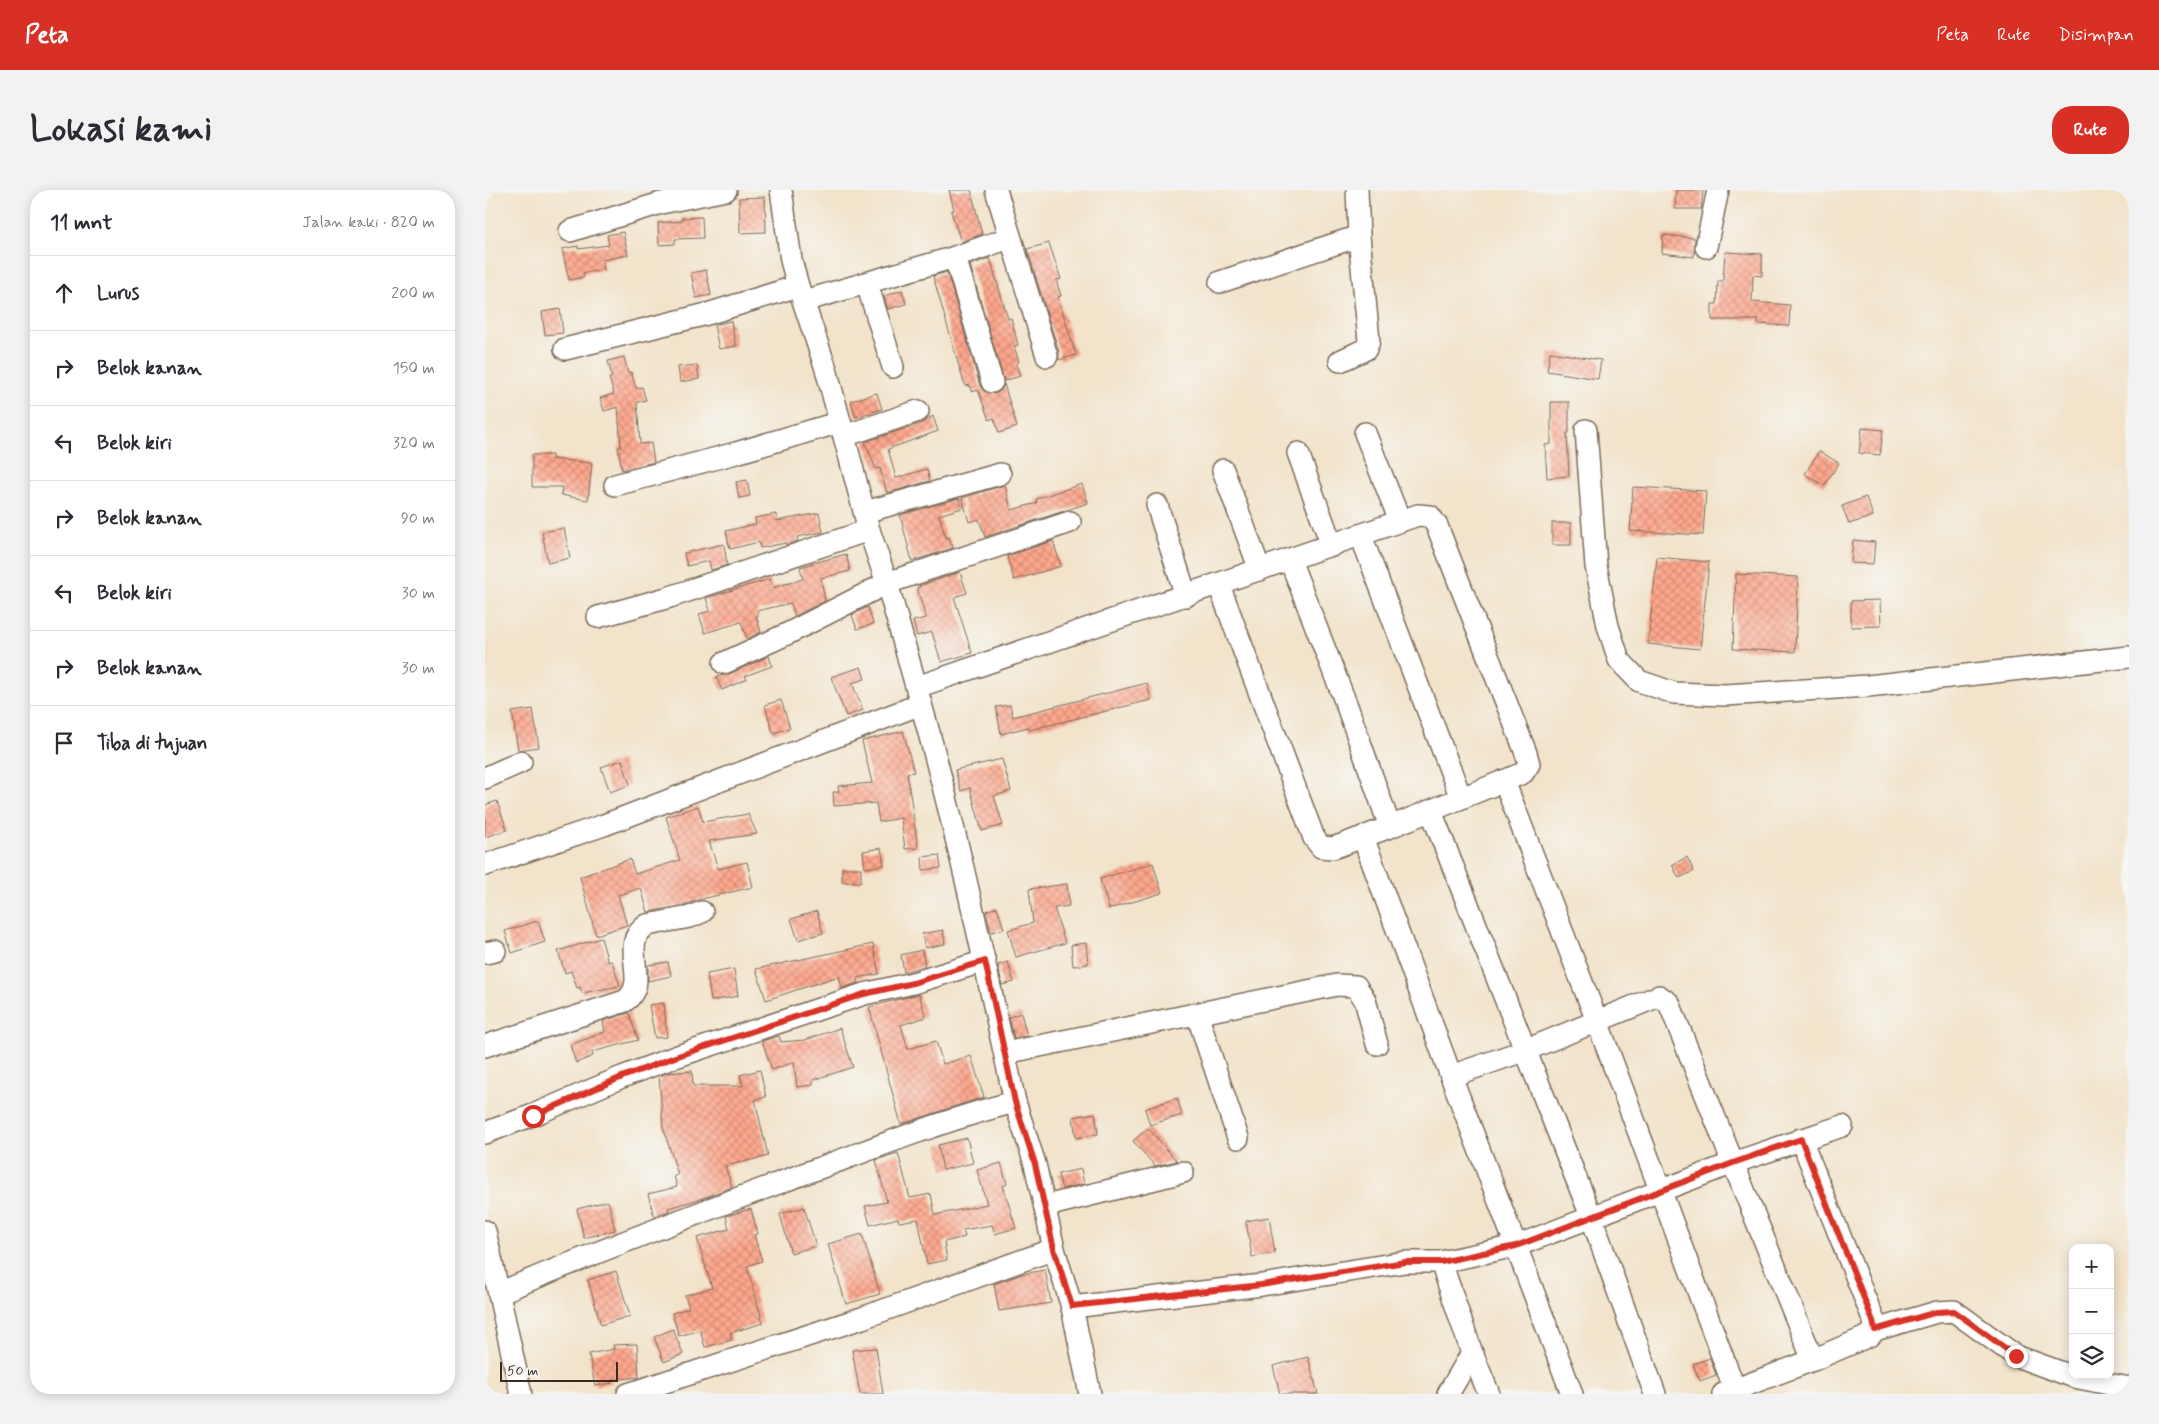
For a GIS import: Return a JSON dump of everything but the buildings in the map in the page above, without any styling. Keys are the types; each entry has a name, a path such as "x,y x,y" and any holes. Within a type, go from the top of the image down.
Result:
{"street":[{"path":"569,231 661,203 726,190"},
{"path":"781,190 791,260 826,369 867,521 887,583 944,785 985,961 1015,1102 1046,1206 1054,1249 1072,1306 1090,1394"},
{"path":"996,190 1009,238 1047,356"},
{"path":"1340,361 1366,349 1369,341 1359,236 1357,190"},
{"path":"1707,247 1718,190"},
{"path":"1220,282 1359,236"},
{"path":"565,349 801,293 867,284 1009,238"},
{"path":"955,257 992,382"},
{"path":"867,284 893,367"},
{"path":"615,485 918,411"},
{"path":"1586,430 1596,566 1609,626 1619,660 1639,681 1673,693 1725,695 1868,686 2129,657"},
{"path":"1365,433 1400,521"},
{"path":"1298,453 1332,546"},
{"path":"1223,470 1261,570"},
{"path":"598,617 670,597 867,521 1000,474"},
{"path":"1157,505 1186,596"},
{"path":"485,865 604,825 919,696 1186,596 1418,515 1430,516 1441,534 1529,764 1523,773 1431,811 1333,848 1321,846 1314,838 1219,585"},
{"path":"723,662 789,633 887,583 1070,522"},
{"path":"1361,536 1461,798"},
{"path":"1289,560 1347,706 1390,826"},
{"path":"485,778 521,762"},
{"path":"1504,781 1661,1190 1729,1392 1813,1360 1871,1335 1875,1330 1937,1312 1954,1311 2016,1356 2074,1377 2129,1388"},
{"path":"1431,811 1591,1216 1655,1394"},
{"path":"1363,837 1451,1076 1572,1394"},
{"path":"485,1046 625,1001 632,996 637,987 633,947 636,936 641,929 647,925 690,917 702,912"},
{"path":"485,1133 533,1116 622,1077 675,1057 864,994 913,983 985,961"},
{"path":"1005,1053 1337,985 1356,986 1365,1000 1377,1044"},
{"path":"1451,1076 1526,1050 1659,996 1669,1003 1813,1360"},
{"path":"1197,1014 1238,1138"},
{"path":"499,1293 593,1253 722,1204 938,1125 1015,1102"},
{"path":"1072,1306 1261,1285 1405,1262 1441,1262 1516,1246 1733,1163 1842,1126"},
{"path":"1801,1139 1875,1330"},
{"path":"1046,1206 1183,1172"},
{"path":"485,1231 489,1269 499,1293 521,1394"},
{"path":"628,1394 862,1318 1054,1249"},
{"path":"1441,1262 1472,1353 1489,1394"},
{"path":"1448,1394 1472,1353"}],"route":[{"path":"533,1116 622,1077 675,1057 864,994 913,983 985,961 1015,1102 1035,1164 1048,1214 1054,1249 1072,1306 1261,1285 1405,1262 1441,1262 1516,1246 1591,1216 1801,1139 1875,1330 1937,1312 1954,1311 2016,1356"}]}
